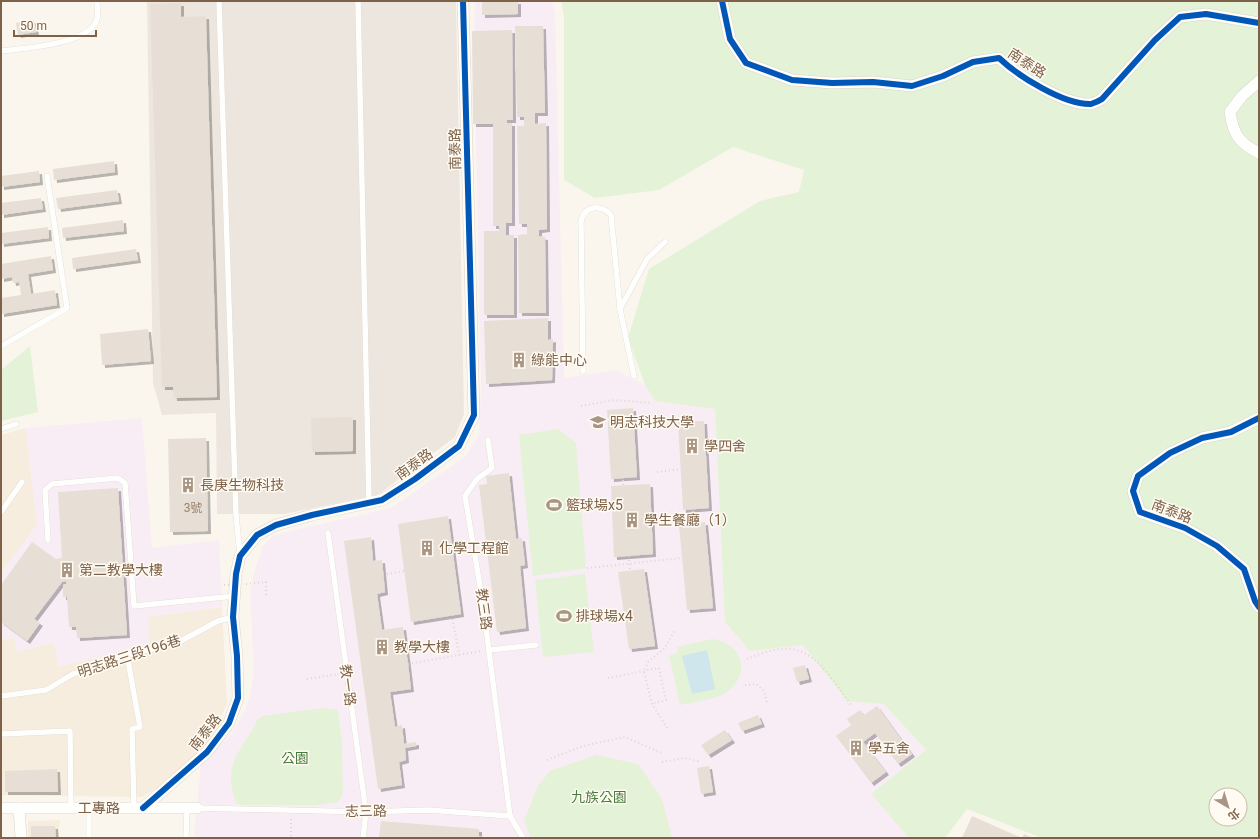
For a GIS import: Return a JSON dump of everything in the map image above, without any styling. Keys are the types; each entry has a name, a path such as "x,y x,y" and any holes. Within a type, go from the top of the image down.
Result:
{"street":[{"name":"南泰路","path":"139,808 207,752 229,723 238,698 237,656 233,617 236,574 240,556 257,535 276,525 312,515 382,500 415,479 459,446 474,415 463,1"},
{"name":"南泰路","path":"722,1 730,39 746,63 792,80 832,83 873,82 912,86 943,76 973,62 999,58 1012,71 1052,94 1077,102 1092,104 1102,99 1155,40 1180,17 1206,14 1259,23"},
{"path":"1259,81 1242,96 1230,112 1232,130 1246,147 1259,153"},
{"name":"南泰路","path":"1259,418 1231,432 1202,438 1170,453 1138,476 1133,491 1140,512 1180,526 1198,535 1217,546 1244,569 1255,601 1259,607"},
{"name":"工專路","path":"1,808 192,808"},
{"path":"19,808 21,838"}],"lane":[{"path":"1,51 63,42 88,32 96,20 97,1"},
{"path":"219,1 235,507 240,556"},
{"path":"358,1 369,503"},
{"path":"1,346 67,308 47,176"},
{"path":"583,371 581,222 582,215 588,209 598,208 606,210 611,215 620,309 634,376"},
{"path":"620,309 647,260 665,242"},
{"path":"1,429 16,424"},
{"name":"教三路","path":"488,440 492,468 477,479 465,496 490,650 508,789 510,816"},
{"path":"48,540 45,490 52,484 118,478 125,483 134,606 235,596"},
{"path":"1,512 22,482"},
{"name":"教一路","path":"328,533 366,812 363,838"},
{"name":"明志路三段196巷","path":"1,696 46,690 73,674 127,655 179,642 218,621 233,617"},
{"path":"490,650 536,644"},
{"path":"127,655 140,727 132,729 139,808"},
{"path":"1,734 70,731 71,808"},
{"path":"89,808 89,838"},
{"path":"186,838 192,808"},
{"name":"志三路","path":"192,808 366,812 428,810 510,816"},
{"path":"510,816 523,838"}],"path":[{"path":"581,406 614,400 651,403"},
{"path":"657,472 681,469"},
{"path":"623,485 624,478"},
{"path":"629,556 630,571"},
{"path":"586,568 682,558"},
{"path":"384,575 404,571"},
{"path":"224,585 266,582 266,596"},
{"path":"452,615 459,656"},
{"path":"667,728 652,704 644,672 648,662 665,648 674,630"},
{"path":"747,659 768,652 789,649 804,653 820,666 850,706"},
{"path":"408,664 490,650"},
{"path":"608,678 659,668 666,700 652,704"},
{"path":"307,679 347,673"},
{"path":"746,685 756,684 764,691 767,702"},
{"path":"547,760 583,746 625,737 662,752"},
{"path":"662,762 685,758 701,762"},
{"path":"291,811 291,838"}],"shaded area":[{"path":"147,1 456,1 464,414 455,437 378,495 284,514 217,514 216,413 162,415 153,383"},
{"name":"明志科技大學","path":"475,1 552,1 555,15 564,378 615,370 645,385 655,401 715,409 725,622 750,651 803,645 847,701 884,704 926,750 871,794 909,838 194,838 201,763 232,733 245,710 250,696 254,674 250,595 254,573 263,546 273,536 282,533 391,508 465,457 479,435 481,388 474,38"},
{"path":"142,418 152,548 219,540 222,607 148,617 150,645 59,667 54,642 17,652 15,638 1,639 1,573 37,525 26,428"},
{"path":"26,428 37,525 1,573 1,435"},
{"path":"222,607 227,704 204,748 158,787 142,797 1,795 1,639 15,638 17,652 54,642 59,667 148,617"},
{"path":"60,820 58,838 28,838 28,821"}],"green space":[{"path":"561,1 1259,1 1259,838 1042,838 967,809 945,838 909,838 871,794 926,750 884,704 847,701 803,645 750,651 725,622 715,409 655,401 645,385 628,338 649,269 760,201 799,192 804,170 733,147 659,190 595,198 564,180 564,17"},
{"path":"30,346 38,412 1,421 1,370"},
{"name":"籃球場x5","path":"558,429 576,443 586,568 533,576 519,435"},
{"name":"排球場x4","path":"585,574 594,652 543,657 535,580"},
{"path":"712,639 731,646 737,653 741,668 739,676 735,684 724,694 705,700 680,705 669,655 678,653 677,647"},
{"name":"公園","path":"323,708 338,710 342,742 343,794 338,802 319,805 243,805 236,803 232,789 232,767 239,750 258,719 263,716"},
{"name":"九族公園","path":"596,755 638,764 662,799 672,838 531,838 524,821 538,786 550,771"}],"water":[{"path":"707,650 715,689 692,694 682,656"}],"building":[{"path":"482,1 518,1 518,14 482,15"},
{"path":"181,3 181,17 206,16 217,397 174,398 173,387 162,387 150,4"},
{"path":"34,20 36,32 18,35 16,23"},
{"path":"515,26 543,26 545,113 535,113 535,124 546,123 547,229 539,230 539,236 545,237 546,313 519,313 518,235 527,234 527,224 519,224 517,126 524,126 524,117 517,117"},
{"path":"512,30 513,120 507,120 507,123 512,123 512,223 506,223 506,235 514,235 514,315 484,315 484,231 499,231 499,226 493,226 493,124 473,124 472,31"},
{"path":"114,161 115,172 54,180 53,169"},
{"path":"39,171 40,182 1,187 1,176"},
{"path":"117,190 119,201 58,209 56,198"},
{"path":"41,198 43,209 1,215 1,203"},
{"path":"123,220 124,231 63,238 62,228"},
{"path":"48,227 49,238 1,244 1,233"},
{"path":"136,249 138,260 73,269 72,258"},
{"path":"51,256 53,270 28,274 31,294 55,290 57,305 1,314 1,298 21,295 19,282 13,283 12,277 1,279 1,264"},
{"name":"綠能中心","path":"548,318 548,340 553,339 552,380 486,384 484,321"},
{"path":"148,329 151,361 102,365 100,334"},
{"path":"633,408 637,477 611,479 607,410"},
{"path":"353,417 353,451 312,452 311,418"},
{"name":"學四舍","path":"704,421 709,508 683,510 678,422"},
{"name":"長庚生物科技","path":"206,438 208,531 170,532 168,439"},
{"path":"509,473 516,539 522,538 525,565 520,566 526,628 497,632 479,485 487,484 486,476"},
{"name":"學生餐廳（1）","path":"650,484 653,554 614,557 611,486"},
{"name":"第二教學大樓","path":"118,488 127,635 77,638 76,627 69,627 67,597 63,597 63,585 66,584 66,581 62,582 34,619 40,623 27,641 1,622 1,585 32,542 56,559 62,558 58,492"},
{"name":"化學工程館","path":"448,516 461,614 411,622 398,524"},
{"path":"705,522 713,608 687,610 679,525"},
{"name":"教學大樓","path":"371,537 373,561 382,560 385,592 377,594 382,630 403,627 408,664 411,689 390,692 395,727 402,725 404,744 416,742 416,746 405,748 406,760 399,762 402,785 378,789 344,541"},
{"path":"644,569 655,646 629,649 618,572"},
{"path":"805,665 809,679 797,682 793,668"},
{"name":"學五舍","path":"877,706 912,754 898,764 875,733 863,742 886,772 871,783 836,736 851,725 847,719 860,710 864,715"},
{"path":"758,715 762,724 742,731 738,723"},
{"path":"725,730 732,740 708,755 701,745"},
{"path":"709,766 713,792 701,794 697,768"},
{"path":"57,769 58,792 5,792 5,771"},
{"path":"972,816 1022,838 962,838"},
{"path":"381,821 479,829 479,836 484,838 379,838"},
{"path":"31,826 55,826 56,838 31,838"},
{"path":"1024,834 1033,838 1022,838"}],"cycle path":[{"path":"143,808 207,752 229,723 238,698 237,656 233,617 236,574 240,556 257,535 276,525 312,515 382,500 415,479 459,446 474,415 463,1"},
{"path":"722,1 730,39 746,63 792,80 832,83 873,82 912,86 943,76 973,62 999,58 1029,81 1055,95 1068,100 1091,104 1102,99 1155,40 1180,17 1206,14 1259,23"},
{"path":"1259,418 1231,432 1202,438 1170,453 1138,476 1133,491 1140,512 1185,528 1217,546 1244,569 1255,601 1259,607"}],"place":[{"name":"綠能中心","path":"519,360"},
{"name":"明志科技大學","path":"598,422"},
{"name":"學四舍","path":"692,446"},
{"name":"長庚生物科技","path":"188,485"},
{"name":"籃球場x5","path":"554,505"},
{"name":"學生餐廳（1）","path":"632,520"},
{"name":"化學工程館","path":"427,548"},
{"name":"第二教學大樓","path":"67,570"},
{"name":"排球場x4","path":"564,616"},
{"name":"教學大樓","path":"382,647"},
{"name":"學五舍","path":"856,748"}]}
